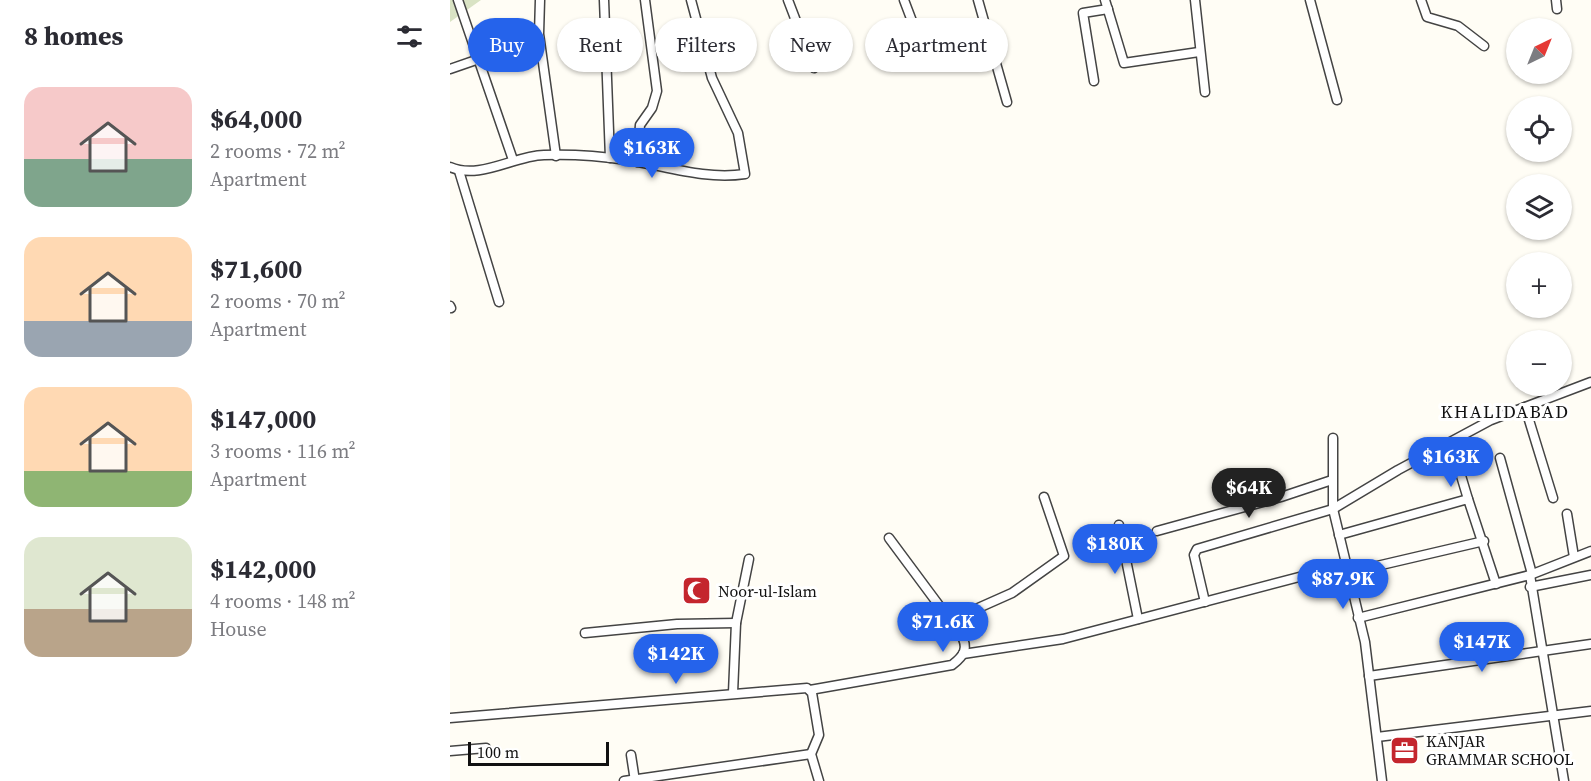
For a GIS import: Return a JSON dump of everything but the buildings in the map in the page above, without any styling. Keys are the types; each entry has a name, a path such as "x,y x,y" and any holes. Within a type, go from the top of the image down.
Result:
{"street":[{"path":"458,0 468,28"},
{"path":"540,0 539,34 556,156"},
{"path":"604,0 610,158"},
{"path":"637,162 640,125 652,108 657,91 645,0"},
{"path":"499,302 454,169 478,170 546,154 610,158 710,176 745,174 738,133 712,78 691,0"},
{"path":"788,0 795,18"},
{"path":"904,0 911,18"},
{"path":"978,0 1007,102"},
{"path":"1195,0 1204,92"},
{"path":"1310,0 1337,100"},
{"path":"1421,0 1427,17 1458,26 1484,46"},
{"path":"1094,81 1083,13 1107,4 1124,63 1199,52"},
{"path":"450,69 468,63"},
{"path":"483,72 513,160"},
{"path":"1205,602 1194,555 1197,549 1333,509 1398,470 1491,420 1591,382"},
{"path":"1525,407 1554,498"},
{"path":"1333,438 1333,509 1365,642 1382,781"},
{"path":"1500,458 1531,575 1530,587 1564,781"},
{"path":"1459,469 1496,584"},
{"path":"1157,531 1281,497 1332,480"},
{"path":"961,635 969,611 1012,593 1064,556 1044,497"},
{"path":"1339,535 1468,499"},
{"path":"1567,514 1574,557"},
{"path":"1119,525 1138,620"},
{"path":"450,718 734,693 803,688 810,690 952,665 963,654 966,646 961,635 889,538"},
{"path":"963,654 1063,639 1205,602 1346,569 1484,541"},
{"path":"1358,618 1531,575 1591,551"},
{"path":"734,693 736,623 749,559"},
{"path":"1530,587 1591,575"},
{"path":"585,633 677,624 736,623"},
{"path":"1369,676 1591,644"},
{"path":"810,690 819,735 811,754 819,781"},
{"path":"1377,736 1591,711"},
{"path":"450,751 486,748"},
{"path":"624,781 811,754"},
{"path":"631,755 635,780"}],"green space":[{"path":"450,0 481,0 450,22"}],"place":[{"name":"Noor-ul-Islam","path":"697,591"},
{"name":"KANJAR GRAMMAR SCHOOL","path":"1405,750"}],"district":[{"name":"KHALIDABAD","path":"1505,412"}]}
